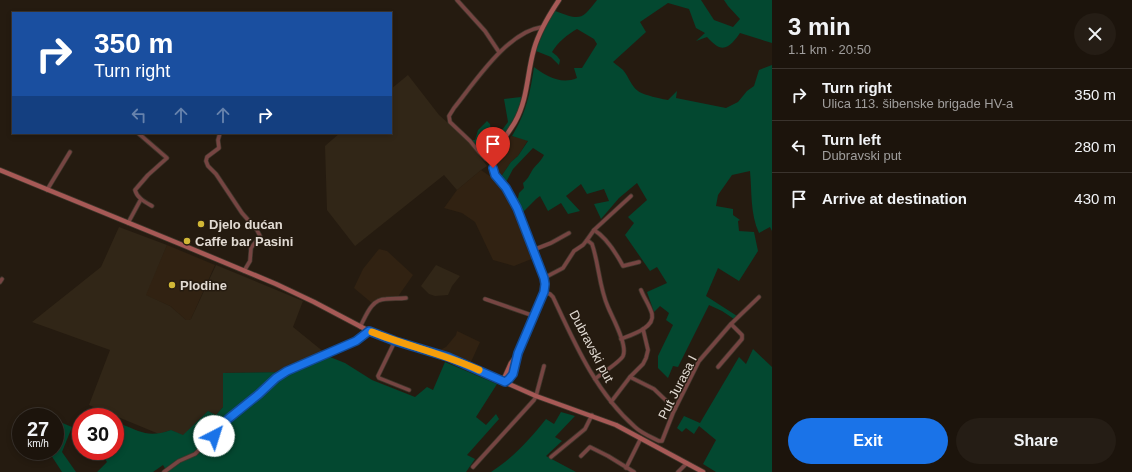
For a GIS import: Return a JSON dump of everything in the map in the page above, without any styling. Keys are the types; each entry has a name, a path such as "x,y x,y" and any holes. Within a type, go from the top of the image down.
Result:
{"main road":[{"path":"504,382 513,374 518,353 544,292 545,284 517,208 506,188 495,175 493,162 521,109 533,50 542,27 559,0"},
{"path":"0,170 244,271 314,302 369,331 395,341 448,357 536,396 592,415 616,425 703,472"},
{"path":"504,382 511,363 518,353"},
{"path":"513,374 516,384 522,389"}],"street":[{"path":"457,0 485,31 499,52"},
{"path":"493,162 482,155 450,122 449,116 499,52 519,37 533,29 542,27"},
{"path":"139,134 167,158 148,175 135,190 141,199 152,206"},
{"path":"220,134 218,140 219,148 207,157 206,161 242,214 257,230 260,236 251,248 250,261 244,271"},
{"path":"47,190 70,152"},
{"path":"544,278 563,268 574,251 583,245 594,230 631,196"},
{"path":"128,223 141,199"},
{"path":"594,230 599,233 616,254 623,266 639,262"},
{"path":"533,250 569,234"},
{"path":"586,240 592,244 594,249 605,300 621,339 624,351 623,356 595,379"},
{"path":"621,339 643,329 650,322 652,316 641,290"},
{"name":"Dubravski put","path":"544,292 553,297 583,358 611,402 635,428 659,441"},
{"name":"Put Jurasa I","path":"659,441 662,441 665,437 675,409 699,361 731,324 759,297"},
{"path":"360,326 376,302 386,299 393,300 406,298"},
{"path":"485,299 534,316"},
{"path":"718,367 742,339 742,335 731,324"},
{"path":"611,402 630,377 643,364 646,358 648,350 643,329"},
{"path":"164,472 179,461 195,454 221,429 228,419 276,378 287,371 356,341 369,331"},
{"path":"395,341 378,376 379,378 410,390"},
{"path":"473,467 502,434 530,406 536,396 544,366"},
{"path":"630,377 654,389 675,409"},
{"path":"551,457 585,429 592,415"},
{"path":"626,468 641,438"},
{"path":"580,456 590,447 634,472"},
{"path":"678,472 687,463"}],"shaded area":[{"path":"408,75 439,115 468,141 487,166 457,190 444,175 355,246 327,210 325,146 339,134 392,134 392,88"},
{"path":"511,136 528,140 518,156 511,162 500,178 497,172 496,163 498,156"},
{"path":"481,170 494,179 503,188 514,207 534,258 514,266 493,260 475,222 462,213 444,208 457,190"},
{"path":"119,227 167,245 146,295 170,306 186,320 189,320 191,319 216,265 303,301 293,327 330,357 291,372 223,373 223,407 216,415 208,411 183,436 171,430 159,434 124,420 124,408 96,408 89,405 110,350 32,322 101,267"},
{"path":"167,245 215,265 191,319 189,320 186,320 170,306 145,295"},
{"path":"379,249 387,251 413,275 397,298 388,297 373,304 354,288 363,269"},
{"path":"436,265 460,276 452,286 448,295 435,296 429,294 421,286"},
{"path":"457,331 480,342 471,362 440,350 446,347 456,335"}],"green space":[{"path":"597,0 701,0 714,20 733,27 740,19 724,0 772,0 772,43 740,33 736,39 724,47 717,46 707,37 696,41 705,33 696,28 689,9 668,3 640,22 646,32 613,62 623,70 636,89 644,94 668,100 677,91 676,98 726,108 738,102 747,91 754,86 759,70 772,65 772,231 770,227 759,233 756,226 753,210 750,171 732,175 718,195 716,206 733,209 733,215 740,220 738,221 739,231 754,232 758,251 739,281 718,268 706,296 737,316 734,319 709,305 678,367 673,366 668,378 658,368 658,356 673,325 666,320 669,313 660,306 654,312 647,292 667,283 657,267 650,271 625,235 634,223 628,217 647,200 637,183 619,198 601,219 594,204 609,201 604,189 587,194 581,184 566,196 580,211 568,214 561,203 548,211 540,196 522,213 515,199 518,198 519,193 524,188 523,183 544,155 533,148 513,169 505,184 500,178 528,141 512,136 517,128 527,103 534,67 544,74 560,80 571,80 577,78 574,68 582,68 597,44 594,39 577,29 563,39 552,52 560,60 559,65 551,57 536,51 549,20 555,11 570,16 579,17 587,12"},
{"path":"521,97 516,115 509,127 492,153 485,155 472,140 475,140 478,130 487,121 490,124 491,132 499,134 508,122 504,99"},
{"path":"753,349 772,367 772,472 716,472 703,464 716,440 699,426 694,434 686,428 682,432 677,428 684,416 700,423 739,357 746,364"},
{"path":"330,357 345,363 372,380 415,397 427,387 433,390 445,362 497,384 476,417 486,425 496,414 499,419 467,455 475,459 466,472 167,472 163,465 153,472 97,472 107,462 106,460 124,460 124,425 140,432 151,434 171,430 183,435 208,411 216,415 223,407 223,373 291,372"},
{"path":"561,412 575,416 555,437 562,441 546,456 576,472 491,472 521,448 546,419 554,424"},
{"path":"64,424 72,427 64,447"},
{"path":"64,455 76,472 62,472 54,460 64,460"}],"slow traffic":[{"path":"372,332 395,341 448,357 479,370"}],"place":[{"name":"Djelo dućan","path":"201,224"},
{"name":"Caffe bar Pasini","path":"187,241"},
{"name":"Plodine","path":"172,285"}],"route":[{"path":"214,436 228,419 276,378 287,371 356,341 369,331 395,341 448,357 505,382 507,381 513,374 518,353 544,292 545,284 517,208 506,188 498,180 493,168"}]}
